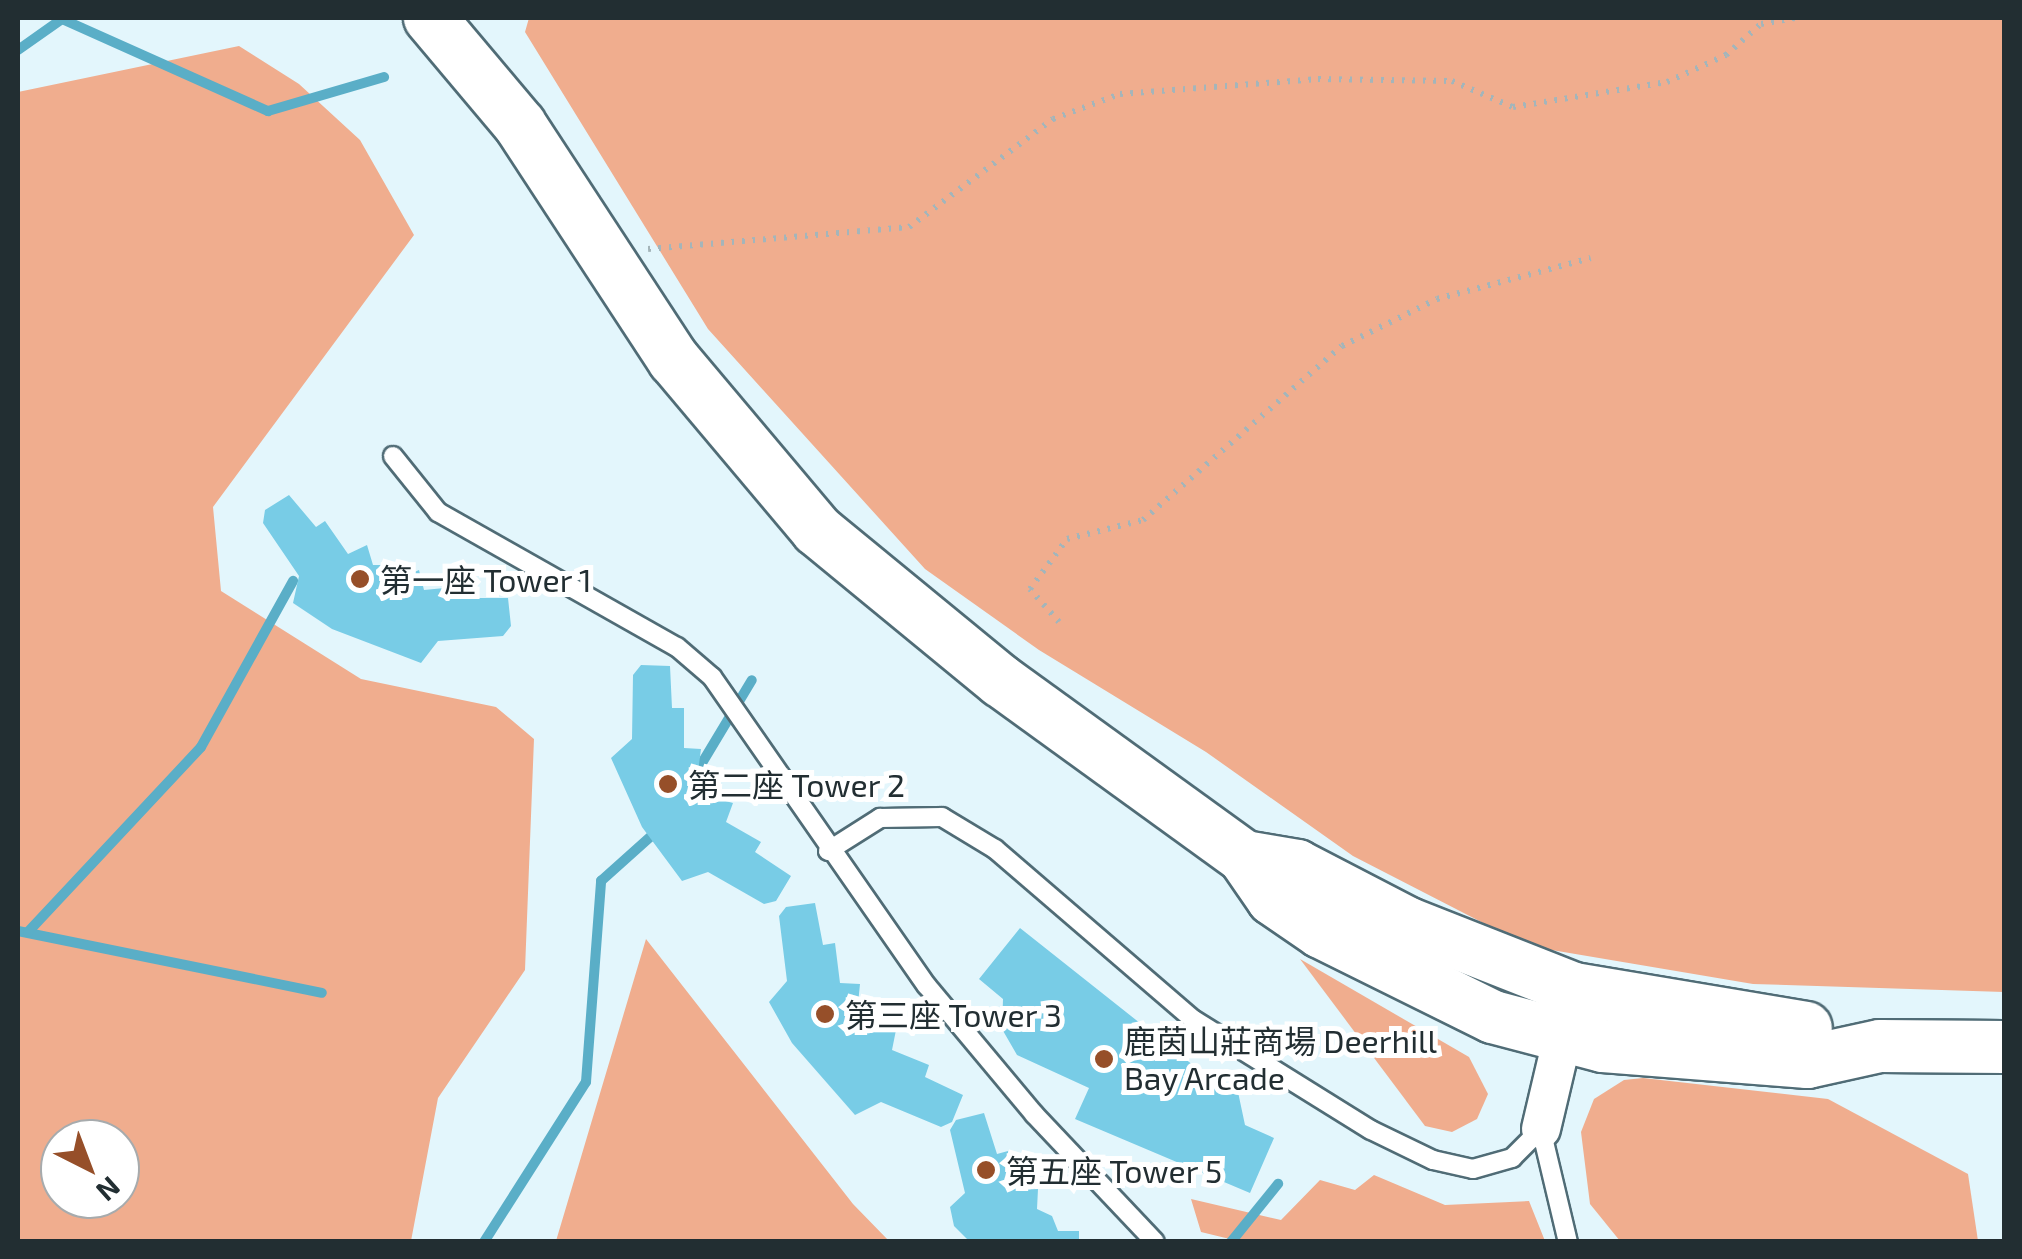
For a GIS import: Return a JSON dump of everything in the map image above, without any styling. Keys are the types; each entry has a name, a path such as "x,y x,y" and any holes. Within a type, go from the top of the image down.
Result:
{"main road":[{"path":"430,18 520,126 674,360 817,530 986,669 1244,857 1274,899 1357,954 1449,999 1568,1014 1807,1062 1880,1046 2004,1047"}],"street":[{"path":"1541,1129 1568,1014"}],"lane":[{"path":"393,456 438,512 677,647 712,677 828,851 927,986 1034,1114 1155,1242"},
{"path":"828,851 880,818 942,817 995,849 1194,1020 1371,1130 1433,1160 1473,1169 1512,1158 1541,1129"},
{"path":"1541,1129 1568,1242"}],"path":[{"path":"638,248 744,245 909,228 1053,120 1120,94 1318,80 1452,82 1513,107 1667,82 1726,56 1761,24 1796,18"},
{"path":"1059,622 1030,589 1067,539 1143,520 1342,346 1436,299 1591,258"}],"shaded area":[{"path":"529,18 2004,18 2004,992 1753,984 1528,946 1353,856 1206,752 1039,650 925,569 708,329 525,32"},
{"path":"239,46 299,84 360,140 414,235 213,507 221,591 361,679 496,707 534,739 525,970 438,1098 411,1241 18,1241 18,92"},
{"path":"646,939 853,1204 889,1241 556,1241"},
{"path":"1300,959 1469,1057 1488,1094 1477,1119 1452,1132 1425,1126"},
{"path":"1643,1078 1828,1099 1968,1174 1978,1241 1620,1241 1590,1204 1581,1132 1594,1099 1624,1080"},
{"path":"1374,1175 1445,1205 1529,1201 1545,1241 1238,1241 1201,1232 1191,1199 1281,1220 1320,1180 1355,1190"}],"building":[{"name":"第一座 Tower 1","path":"289,495 316,527 325,521 348,554 367,545 373,565 389,565 401,578 419,570 424,590 465,586 466,598 508,598 511,626 503,636 438,641 421,663 332,629 293,603 299,576 263,523 265,510"},
{"name":"第二座 Tower 2","path":"641,665 670,666 672,708 684,708 684,748 701,749 698,772 712,781 714,798 733,803 726,822 761,842 755,852 791,876 776,901 764,904 708,872 682,881 642,827 611,758 632,739 633,675"},
{"name":"第三座 Tower 3","path":"815,903 823,945 835,943 840,983 860,984 858,1004 872,1012 876,1028 896,1030 892,1050 929,1065 925,1077 963,1095 952,1122 941,1127 881,1102 855,1115 792,1043 769,1002 787,981 779,916 786,907"},
{"name":"鹿茵山莊商場 Deerhill Bay Arcade","path":"1020,928 1208,1077 1238,1092 1245,1125 1274,1138 1250,1193 1075,1119 1089,1088 1017,1055 1002,1029 1003,999 979,979"},
{"name":"第五座 Tower 5","path":"984,1113 997,1154 1008,1151 1018,1190 1038,1189 1037,1209 1052,1216 1058,1231 1079,1231 1079,1240 970,1242 954,1226 950,1207 965,1193 950,1130 956,1120"}],"waterway":[{"path":"18,50 62,19 268,111 384,77"},
{"path":"28,932 201,747 293,581"},
{"path":"693,778 752,680"},
{"path":"484,1242 586,1082 601,881 659,829"},
{"path":"18,931 322,993"},
{"path":"1231,1242 1278,1184"}],"place":[{"name":"第一座 Tower 1","path":"360,579"},
{"name":"第二座 Tower 2","path":"668,784"},
{"name":"第三座 Tower 3","path":"825,1014"},
{"name":"鹿茵山莊商場 Deerhill Bay Arcade","path":"1104,1059"},
{"name":"第五座 Tower 5","path":"986,1170"}]}
